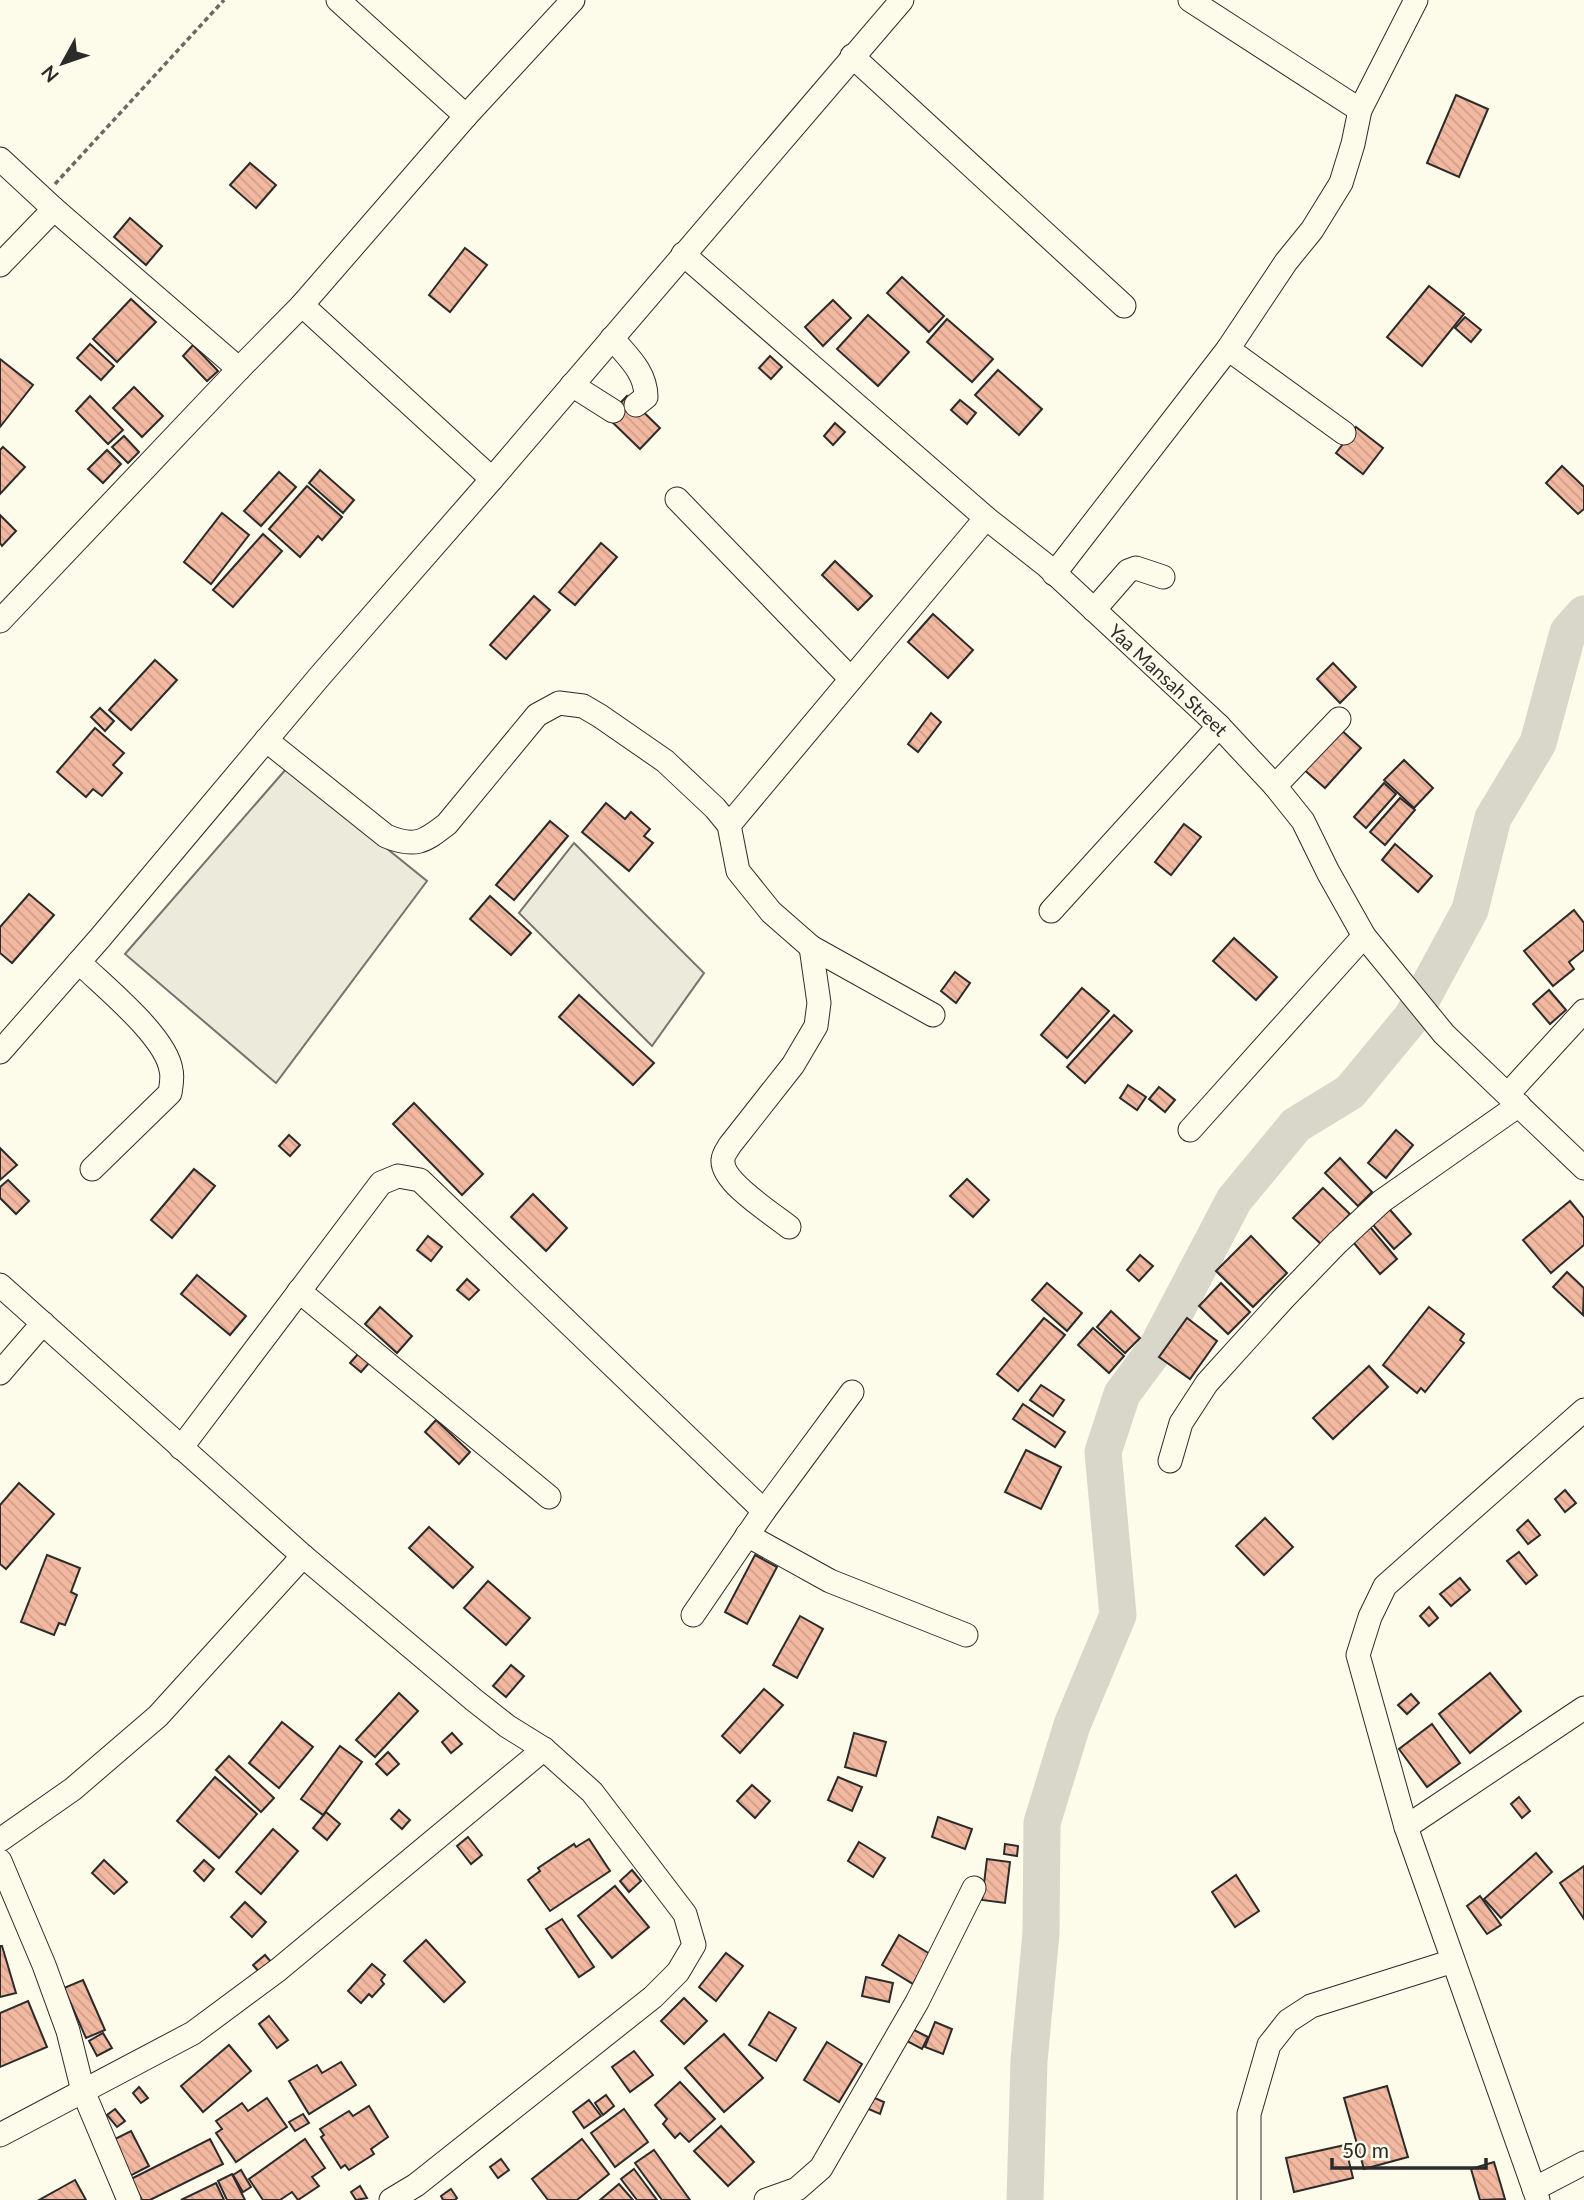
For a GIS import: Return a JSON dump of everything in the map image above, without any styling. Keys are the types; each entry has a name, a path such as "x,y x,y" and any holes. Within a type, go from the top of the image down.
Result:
{"street":[{"path":"338,0 466,116"},
{"path":"0,621 302,305 466,116 573,0"},
{"path":"1190,0 1360,110"},
{"path":"1054,573 1228,349 1286,262 1312,230 1341,183 1360,110 1416,0"},
{"path":"0,1052 898,1"},
{"path":"852,57 1124,306"},
{"path":"0,159 48,204 239,369"},
{"path":"0,265 48,204"},
{"name":"Yaa Mansah Street","path":"683,254 986,518 1054,573 1219,726 1275,786 1303,821 1364,936 1444,1034 1584,1168"},
{"path":"302,305 492,479"},
{"path":"612,338 646,382 646,397 636,405"},
{"path":"1228,349 1344,433"},
{"path":"572,385 612,411"},
{"path":"677,499 851,679"},
{"path":"729,825 986,518"},
{"path":"1094,610 1128,571 1136,568 1163,578"},
{"path":"266,740 386,836 412,844 433,835 447,824 537,715 559,703 583,706 664,761 715,808 729,825 738,871 771,912 811,947 933,1015"},
{"path":"1275,786 1339,719"},
{"path":"1051,911 1219,726"},
{"path":"1190,1130 1364,936"},
{"path":"789,1227 733,1182 723,1168 722,1158 793,1065 816,1026 819,1003 811,947"},
{"path":"79,962 144,1025 162,1048 172,1070 170,1093 92,1169"},
{"path":"1170,1461 1181,1423 1207,1383 1328,1252 1382,1201 1513,1100 1584,1011"},
{"path":"181,1448 381,1183 398,1176 420,1181 764,1511"},
{"path":"0,1285 303,1556 507,1726 544,1749 592,1792 685,1914 694,1945 678,1972 653,1997 427,2177 391,2200"},
{"path":"299,1291 549,1497"},
{"path":"0,1373 43,1323"},
{"path":"693,1615 764,1511 852,1392"},
{"path":"1584,1410 1385,1586 1370,1617 1358,1655 1406,1827 1536,2194 1584,2163"},
{"path":"747,1535 830,1581 966,1635"},
{"path":"0,1840 73,1789 158,1716 303,1556"},
{"path":"1406,1827 1584,1708"},
{"path":"0,2135 193,2033 267,1978 544,1749"},
{"path":"0,1861 44,1965 68,2031 83,2091 129,2200"},
{"path":"766,2200 797,2189 821,2168 917,2002 974,1888"},
{"path":"1249,2200 1249,2114 1269,2045 1288,2021 1311,2006 1453,1961"}],"path":[{"path":"48,204 72,164 225,0"}],"shaded area":[{"path":"287,768 427,881 276,1083 125,954"},
{"path":"574,843 704,973 652,1046 519,913"}],"building":[{"path":"1456,95 1488,109 1459,177 1427,163"},
{"path":"250,163 276,185 256,208 230,185"},
{"path":"130,218 162,246 146,265 114,237"},
{"path":"465,248 487,265 450,312 429,295"},
{"path":"902,277 944,316 929,332 887,293"},
{"path":"1429,286 1464,314 1422,366 1387,337"},
{"path":"131,299 156,322 117,362 93,339"},
{"path":"833,300 851,318 823,346 805,327"},
{"path":"868,315 909,352 878,386 837,349"},
{"path":"1465,317 1481,330 1471,342 1455,328"},
{"path":"947,319 993,359 972,382 927,342"},
{"path":"90,344 114,366 101,380 77,358"},
{"path":"193,345 218,371 207,381 183,356"},
{"path":"770,356 782,367 771,379 759,368"},
{"path":"0,359 33,385 0,427"},
{"path":"998,370 1042,409 1019,435 975,395"},
{"path":"134,387 163,416 142,437 113,408"},
{"path":"90,396 123,430 108,444 76,411"},
{"path":"627,396 660,428 640,449 607,417"},
{"path":"960,400 976,413 967,424 951,410"},
{"path":"835,423 845,432 833,445 824,436"},
{"path":"1356,427 1383,448 1363,474 1336,453"},
{"path":"124,436 139,452 128,463 112,447"},
{"path":"3,447 25,467 0,494 0,450"},
{"path":"107,450 121,464 103,483 88,469"},
{"path":"1562,466 1584,487 1584,509 1578,514 1546,483"},
{"path":"320,470 354,500 343,513 309,483"},
{"path":"279,472 296,487 261,526 244,511"},
{"path":"307,486 342,517 322,540 318,536 300,557 269,529"},
{"path":"222,513 249,535 211,584 184,562"},
{"path":"0,515 16,531 2,546 0,543"},
{"path":"263,534 282,551 233,607 213,590"},
{"path":"601,543 617,557 575,605 559,592"},
{"path":"835,561 872,596 858,610 822,575"},
{"path":"534,596 550,610 506,659 490,645"},
{"path":"933,614 973,650 948,678 908,642"},
{"path":"155,660 177,680 131,730 109,710"},
{"path":"1333,663 1356,687 1340,703 1317,679"},
{"path":"100,708 114,721 105,731 91,717"},
{"path":"931,713 941,722 918,752 908,744"},
{"path":"1338,727 1361,748 1325,788 1302,768"},
{"path":"95,728 124,753 113,765 122,773 102,796 93,789 86,797 57,772"},
{"path":"1404,760 1433,788 1414,808 1384,780"},
{"path":"1384,783 1396,794 1366,828 1354,817"},
{"path":"1400,798 1415,810 1385,845 1370,832"},
{"path":"606,803 625,819 631,812 650,829 644,836 653,843 629,871 582,832"},
{"path":"550,821 568,836 514,900 496,885"},
{"path":"1184,824 1201,837 1171,875 1155,862"},
{"path":"1395,844 1432,876 1418,892 1382,860"},
{"path":"29,894 54,915 12,963 0,953 0,927"},
{"path":"490,896 531,933 511,955 470,919"},
{"path":"1574,910 1584,923 1584,950 1569,962 1574,969 1553,986 1524,951"},
{"path":"1234,938 1277,977 1256,1000 1213,961"},
{"path":"955,972 970,983 956,1003 941,991"},
{"path":"1082,988 1109,1011 1067,1058 1041,1035"},
{"path":"1549,990 1566,1010 1550,1024 1533,1004"},
{"path":"579,995 654,1063 633,1085 559,1017"},
{"path":"1114,1015 1132,1031 1085,1083 1067,1067"},
{"path":"1128,1085 1146,1097 1137,1110 1120,1098"},
{"path":"1159,1087 1175,1100 1165,1112 1149,1099"},
{"path":"414,1103 483,1174 462,1195 393,1124"},
{"path":"1396,1130 1413,1145 1386,1178 1368,1163"},
{"path":"289,1135 300,1145 290,1156 279,1146"},
{"path":"0,1148 17,1165 0,1180"},
{"path":"1340,1158 1372,1192 1358,1206 1325,1173"},
{"path":"194,1169 215,1186 172,1238 151,1220"},
{"path":"967,1179 989,1200 973,1217 950,1196"},
{"path":"8,1180 29,1201 16,1214 0,1198 0,1187"},
{"path":"1323,1188 1350,1214 1321,1244 1293,1218"},
{"path":"533,1194 567,1228 546,1251 511,1217"},
{"path":"1570,1201 1584,1218 1584,1245 1551,1273 1523,1240"},
{"path":"1385,1204 1411,1234 1394,1249 1368,1219"},
{"path":"1365,1221 1397,1259 1380,1274 1348,1236"},
{"path":"428,1236 442,1247 431,1261 417,1250"},
{"path":"1251,1236 1287,1273 1253,1307 1216,1271"},
{"path":"1140,1255 1153,1266 1139,1281 1127,1270"},
{"path":"1567,1272 1584,1288 1583,1315 1553,1287"},
{"path":"197,1275 246,1316 230,1335 181,1294"},
{"path":"467,1279 479,1290 469,1300 457,1290"},
{"path":"1047,1283 1082,1313 1067,1331 1032,1300"},
{"path":"1221,1283 1250,1312 1228,1334 1199,1306"},
{"path":"380,1307 412,1336 397,1353 365,1324"},
{"path":"1429,1307 1464,1334 1460,1340 1464,1343 1425,1392 1421,1388 1417,1393 1383,1365"},
{"path":"1111,1311 1140,1338 1125,1353 1097,1327"},
{"path":"1044,1318 1065,1335 1018,1391 997,1374"},
{"path":"1187,1318 1217,1341 1190,1379 1159,1357"},
{"path":"1093,1328 1124,1356 1109,1373 1078,1345"},
{"path":"358,1354 369,1363 361,1372 350,1363"},
{"path":"1369,1366 1388,1387 1333,1439 1313,1418"},
{"path":"1041,1385 1064,1400 1053,1416 1030,1400"},
{"path":"1023,1404 1065,1432 1055,1447 1013,1419"},
{"path":"436,1420 470,1452 459,1464 425,1432"},
{"path":"1026,1450 1061,1467 1041,1509 1005,1492"},
{"path":"19,1483 54,1514 6,1569 0,1564 0,1505"},
{"path":"1565,1490 1576,1503 1565,1512 1555,1499"},
{"path":"1265,1518 1293,1547 1264,1575 1236,1546"},
{"path":"1528,1520 1540,1535 1528,1544 1517,1530"},
{"path":"429,1527 473,1567 453,1588 409,1548"},
{"path":"1519,1552 1537,1575 1526,1584 1507,1561"},
{"path":"47,1555 80,1568 71,1592 77,1595 65,1625 59,1623 54,1635 21,1622"},
{"path":"755,1555 777,1567 747,1624 725,1612"},
{"path":"1460,1578 1470,1590 1451,1606 1440,1594"},
{"path":"488,1581 530,1618 506,1645 464,1608"},
{"path":"1429,1607 1438,1618 1429,1626 1420,1616"},
{"path":"800,1616 823,1629 797,1678 773,1665"},
{"path":"511,1665 524,1676 506,1697 493,1686"},
{"path":"1490,1673 1521,1711 1470,1753 1439,1714"},
{"path":"764,1689 783,1705 740,1753 722,1736"},
{"path":"399,1693 418,1711 375,1757 356,1740"},
{"path":"1411,1694 1419,1703 1407,1714 1398,1705"},
{"path":"282,1722 313,1747 279,1788 249,1763"},
{"path":"1432,1724 1460,1763 1427,1787 1399,1749"},
{"path":"452,1733 462,1744 451,1753 442,1742"},
{"path":"854,1733 886,1742 876,1776 845,1767"},
{"path":"340,1746 362,1762 323,1815 301,1799"},
{"path":"388,1752 399,1764 387,1775 376,1764"},
{"path":"229,1756 274,1798 261,1812 216,1770"},
{"path":"215,1777 257,1814 219,1858 177,1821"},
{"path":"838,1777 862,1787 852,1811 828,1800"},
{"path":"752,1785 770,1801 755,1818 737,1801"},
{"path":"1519,1797 1530,1811 1522,1818 1511,1804"},
{"path":"399,1810 410,1820 402,1829 391,1819"},
{"path":"326,1812 340,1824 327,1840 313,1828"},
{"path":"938,1817 972,1829 965,1849 932,1837"},
{"path":"273,1829 298,1851 261,1894 236,1872"},
{"path":"468,1837 482,1855 471,1864 457,1846"},
{"path":"589,1839 610,1871 550,1911 528,1880 540,1871 538,1868 574,1844 576,1847"},
{"path":"859,1842 885,1858 873,1877 848,1861"},
{"path":"1005,1844 1018,1846 1017,1856 1004,1854"},
{"path":"1536,1853 1552,1872 1501,1918 1484,1899"},
{"path":"987,1859 1010,1862 1005,1903 982,1900"},
{"path":"104,1860 127,1882 114,1894 92,1873"},
{"path":"204,1860 214,1869 204,1881 194,1871"},
{"path":"1584,1866 1584,1919 1560,1883"},
{"path":"632,1870 641,1881 629,1892 620,1881"},
{"path":"1236,1875 1259,1911 1235,1927 1212,1892"},
{"path":"615,1886 649,1927 612,1958 578,1916"},
{"path":"1480,1896 1501,1925 1487,1934 1467,1906"},
{"path":"245,1902 266,1922 252,1937 231,1917"},
{"path":"562,1919 594,1967 579,1977 546,1929"},
{"path":"899,1935 930,1954 913,1984 882,1965"},
{"path":"426,1940 465,1982 444,2002 404,1961"},
{"path":"0,1946 16,1993 0,1997"},
{"path":"726,1953 743,1966 716,2001 699,1987"},
{"path":"265,1955 272,1963 260,1973 253,1965"},
{"path":"372,1964 385,1975 381,1980 384,1984 372,1997 369,1994 361,2003 348,1991"},
{"path":"866,1977 893,1983 889,2002 862,1996"},
{"path":"83,1980 105,2030 86,2038 64,1988"},
{"path":"684,1998 707,2021 684,2044 661,2021"},
{"path":"28,2001 47,2047 0,2067 0,2013"},
{"path":"769,2012 796,2028 776,2061 749,2045"},
{"path":"269,2016 288,2040 277,2048 259,2024"},
{"path":"935,2022 952,2029 943,2054 925,2047"},
{"path":"910,2028 928,2037 922,2049 905,2040"},
{"path":"103,2033 112,2048 97,2056 89,2041"},
{"path":"724,2034 763,2078 724,2112 685,2068"},
{"path":"827,2042 862,2064 839,2102 804,2080"},
{"path":"229,2045 251,2071 203,2112 181,2086"},
{"path":"634,2051 653,2075 630,2092 612,2067"},
{"path":"341,2062 356,2085 309,2114 289,2081 317,2065 322,2073"},
{"path":"680,2082 715,2119 689,2142 680,2133 675,2138 663,2124 667,2119 655,2105"},
{"path":"1387,2086 1408,2157 1364,2169 1344,2098"},
{"path":"139,2087 148,2098 141,2103 133,2093"},
{"path":"606,2095 614,2106 603,2115 595,2103"},
{"path":"870,2096 884,2102 880,2114 866,2108"},
{"path":"267,2098 287,2127 236,2162 216,2133 222,2129 216,2121 242,2103 248,2111"},
{"path":"589,2100 601,2116 584,2128 573,2112"},
{"path":"369,2106 388,2137 371,2149 374,2154 349,2170 345,2165 341,2168 321,2137 324,2135 320,2129 349,2111 353,2116"},
{"path":"115,2109 125,2121 117,2127 107,2115"},
{"path":"624,2109 648,2142 615,2167 591,2133"},
{"path":"303,2114 309,2123 295,2131 289,2122"},
{"path":"721,2126 754,2162 728,2186 694,2151"},
{"path":"131,2131 149,2166 130,2176 113,2140"},
{"path":"210,2139 223,2164 150,2200 142,2200 131,2179"},
{"path":"305,2139 325,2168 312,2177 319,2186 298,2200 292,2192 280,2200 263,2200 249,2179"},
{"path":"582,2139 609,2174 577,2200 548,2200 532,2179"},
{"path":"1345,2145 1353,2178 1294,2192 1286,2158"},
{"path":"654,2150 690,2200 662,2200 635,2163"},
{"path":"501,2159 509,2170 498,2178 490,2167"},
{"path":"1494,2162 1505,2199 1480,2200 1471,2169"},
{"path":"634,2169 657,2200 637,2200 621,2179"},
{"path":"241,2170 251,2187 243,2192 233,2175"},
{"path":"232,2174 245,2200 227,2200 218,2181"},
{"path":"75,2180 86,2200 39,2200"},
{"path":"216,2183 224,2200 181,2200"},
{"path":"619,2184 633,2200 600,2200"},
{"path":"360,2186 367,2198 356,2200 351,2192"},
{"path":"451,2189 457,2198 443,2200 441,2196"}],"waterway":[{"path":"1025,2200 1029,2061 1041,1933 1042,1823 1072,1725 1118,1615 1103,1452 1122,1394 1157,1347 1234,1200 1296,1125 1350,1092 1412,1017 1470,910 1493,818 1538,743 1568,632 1584,614"}]}
